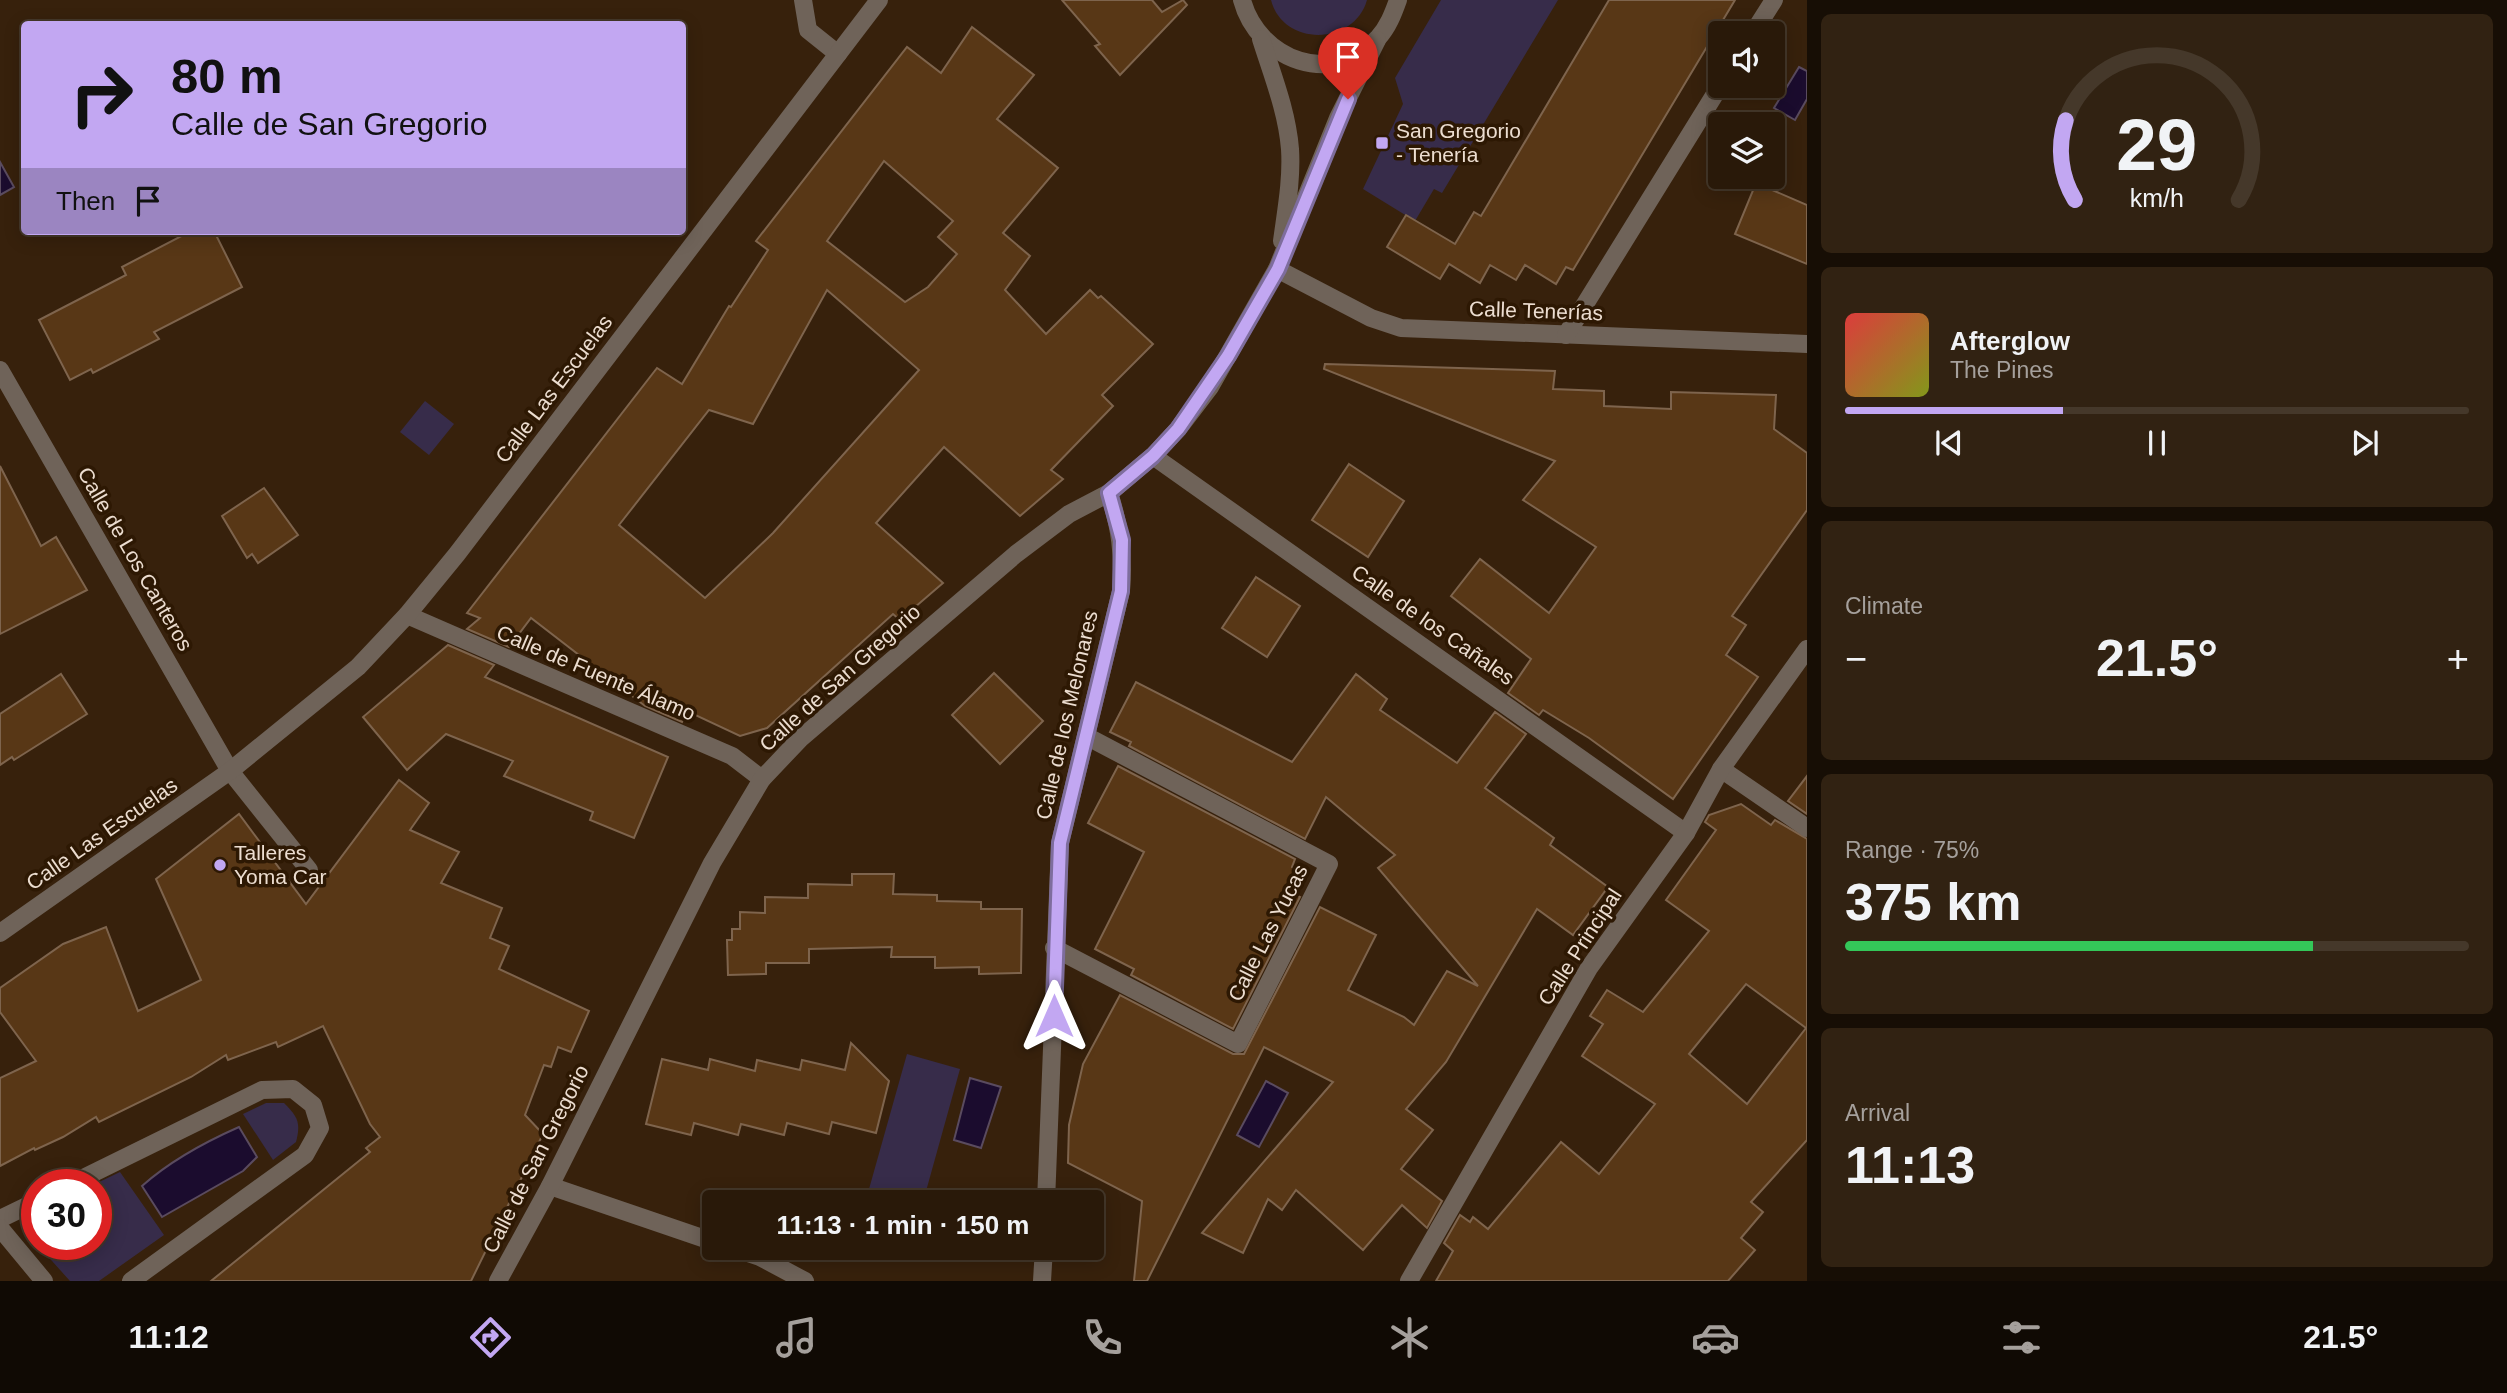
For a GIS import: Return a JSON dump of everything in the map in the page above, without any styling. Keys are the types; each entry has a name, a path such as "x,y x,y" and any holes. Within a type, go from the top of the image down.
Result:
{"street":[{"path":"803,0 808,30 838,54"},
{"name":"Calle Las Escuelas","path":"0,933 230,771 358,667 407,615 879,0"},
{"name":"Calle de San Gregorio","path":"1242,0 1246,16 1261,39 1287,126 1290,185 1278,269"},
{"name":"Calle de San Gregorio","path":"498,1281 550,1186 712,863 762,779 800,739 1016,554 1069,514 1109,493 1153,456 1210,387 1278,269 1338,118 1377,40 1391,21 1398,0"},
{"path":"1761,21 1774,0"},
{"path":"1261,39 1282,54 1306,63 1331,63 1356,55 1377,40"},
{"path":"1566,335 1713,98"},
{"name":"Calle Tenerías","path":"1278,269 1371,318 1401,328 1807,344"},
{"name":"Calle de Los Canteros","path":"0,370 230,771"},
{"name":"Calle de los Cañales","path":"1153,456 1686,833"},
{"name":"Calle de los Melonares","path":"1046,1190 1060,843 1121,591 1122,540 1109,493"},
{"name":"Calle de Fuente Álamo","path":"407,615 732,756 762,779"},
{"name":"Calle Principal","path":"1409,1281 1589,968 1686,833 1721,769 1807,649"},
{"name":"Calle Las Yucas","path":"1054,948 1238,1044 1329,864 1086,736"},
{"path":"1721,769 1807,828"},
{"path":"230,771 309,870"},
{"path":"102,1169 262,1090 293,1089 313,1105 320,1128 305,1155 131,1281"},
{"path":"550,1186 702,1238"},
{"path":"0,1219 21,1208"},
{"path":"0,1228 44,1281"},
{"path":"766,1260 805,1281"},
{"path":"1042,1281 1043,1260"}],"shaded area":[{"path":"1271,0 1367,0 1360,15 1348,26 1334,33 1319,35 1303,33 1289,26 1278,15"},
{"path":"1441,0 1558,0 1442,193 1434,189 1415,221 1363,189 1403,104 1395,78"},
{"path":"1799,67 1807,71 1807,99 1795,120 1774,108 1780,98 1785,98 1785,90"},
{"path":"0,162 14,187 0,195"},
{"path":"425,401 454,424 429,455 400,432"},
{"path":"907,1054 960,1069 926,1190 869,1189"},
{"path":"970,1078 1001,1087 981,1148 954,1140"},
{"path":"1266,1081 1288,1093 1259,1147 1237,1135"},
{"path":"266,1103 284,1103 295,1116 298,1125 296,1142 273,1160 243,1114"},
{"path":"239,1127 257,1157 243,1171 162,1217 142,1186 188,1153"},
{"path":"120,1172 164,1235 99,1281 70,1281 51,1260 112,1260 112,1176"}],"building":[{"path":"1062,0 1152,0 1162,12 1183,0 1187,5 1120,75 1095,46 1100,44"},
{"path":"1609,0 1735,0 1722,21 1708,21 1708,45 1573,270 1566,267 1556,284 1525,265 1516,280 1490,265 1480,283 1449,264 1440,279 1387,247 1406,215 1455,244 1474,212 1481,216"},
{"path":"972,27 1034,75 997,119 1058,168 1003,233 1030,256 1005,290 1046,334 1090,290 1098,298 1101,296 1153,344 1102,395 1113,406 1051,470 1063,479 1020,516 944,447 876,523 943,583 900,620 893,614 767,728 740,736 687,711 682,722 645,706 531,618 509,647 467,629 480,618 467,613 657,368 682,384 729,306 731,307 768,250 756,241 907,47 941,73","holes":["884,161 953,221 938,237 957,254 928,287 905,302 827,241","827,290 919,370 773,533 705,598 619,525 709,410 753,424"]},
{"path":"1754,189 1770,189 1807,205 1807,264 1735,234"},
{"path":"183,235 216,235 242,287 154,332 159,339 93,373 91,369 70,380 39,320 126,275 122,267"},
{"path":"1325,364 1555,371 1553,389 1604,391 1604,406 1671,409 1671,392 1776,395 1774,429 1807,453 1807,510 1732,616 1746,625 1726,655 1758,677 1673,799 1589,738 1543,710 1539,715 1508,693 1531,659 1451,596 1480,559 1549,613 1596,547 1523,500 1555,461 1324,369"},
{"path":"1349,464 1404,501 1368,557 1312,520"},
{"path":"0,466 41,546 56,537 87,590 0,634"},
{"path":"264,488 298,535 258,563 252,554 247,558 222,516"},
{"path":"1256,577 1300,606 1267,657 1222,628"},
{"path":"448,645 494,665 485,677 668,757 634,838 590,820 593,812 504,776 513,761 446,734 407,770 363,717"},
{"path":"994,673 1043,721 1000,764 952,715"},
{"path":"61,674 87,714 14,760 12,757 0,765 0,714"},
{"path":"1356,674 1387,699 1380,710 1457,763 1495,712 1526,734 1485,788 1554,838 1550,845 1608,887 1573,935 1537,909 1446,1062 1406,1109 1433,1130 1401,1169 1442,1201 1427,1228 1402,1205 1363,1250 1296,1190 1282,1210 1268,1199 1243,1253 1202,1233 1333,1082 1264,1047 1147,1281 1134,1281 1142,1201 1068,1163 1069,1125 1083,1064 1120,995 1233,1054 1244,1054 1320,907 1376,935 1348,990 1404,1017 1414,1025 1447,971 1478,986 1378,868 1395,855 1326,797 1305,839 1129,746 1131,742 1110,732 1136,682 1292,762"},
{"path":"1118,766 1295,859 1292,867 1302,872 1291,893 1300,897 1233,1029 1131,975 1134,969 1095,949 1144,852 1088,823"},
{"path":"1807,776 1807,814 1788,801"},
{"path":"399,780 429,803 410,830 459,852 441,883 502,908 490,938 509,946 499,969 589,1011 571,1052 558,1047 551,1067 544,1065 525,1115 543,1134 471,1281 211,1281 370,1152 366,1148 380,1137 370,1124 323,1026 278,1047 276,1042 228,1060 226,1055 191,1077 99,1122 96,1117 63,1137 35,1150 34,1148 0,1166 0,1078 36,1061 0,1012 0,988 63,944 106,927 138,1011 201,980 156,879 239,814 306,904"},
{"path":"1741,804 1771,825 1775,820 1807,839 1807,1140 1751,1202 1763,1212 1741,1238 1755,1250 1728,1281 1436,1281 1453,1251 1444,1243 1460,1215 1470,1222 1473,1217 1488,1229 1561,1142 1599,1174 1655,1104 1582,1056 1603,1024 1590,1016 1607,990 1643,1012 1709,931 1666,900 1716,830 1705,822 1709,815","holes":["1746,984 1806,1028 1747,1104 1689,1054"]},
{"path":"852,874 894,874 893,894 937,895 937,901 981,902 981,909 1022,909 1021,973 979,974 979,967 935,968 935,957 891,957 892,947 809,949 809,963 766,963 766,974 728,975 727,940 732,940 732,929 740,929 740,912 765,913 765,897 808,898 808,884 852,885"},
{"path":"851,1043 889,1081 876,1133 832,1122 829,1134 787,1123 784,1135 741,1124 738,1135 694,1123 691,1135 646,1124 662,1059 708,1070 710,1059 755,1071 757,1060 800,1070 802,1060 845,1070"}],"place":[{"name":"San Gregorio - Tenería","path":"1382,143"},
{"name":"Talleres Yoma Car","path":"220,865"}],"route":[{"path":"1054,1016 1054,948 1060,843 1121,591 1122,540 1109,493 1153,456 1210,387 1278,269 1348,99"}]}
